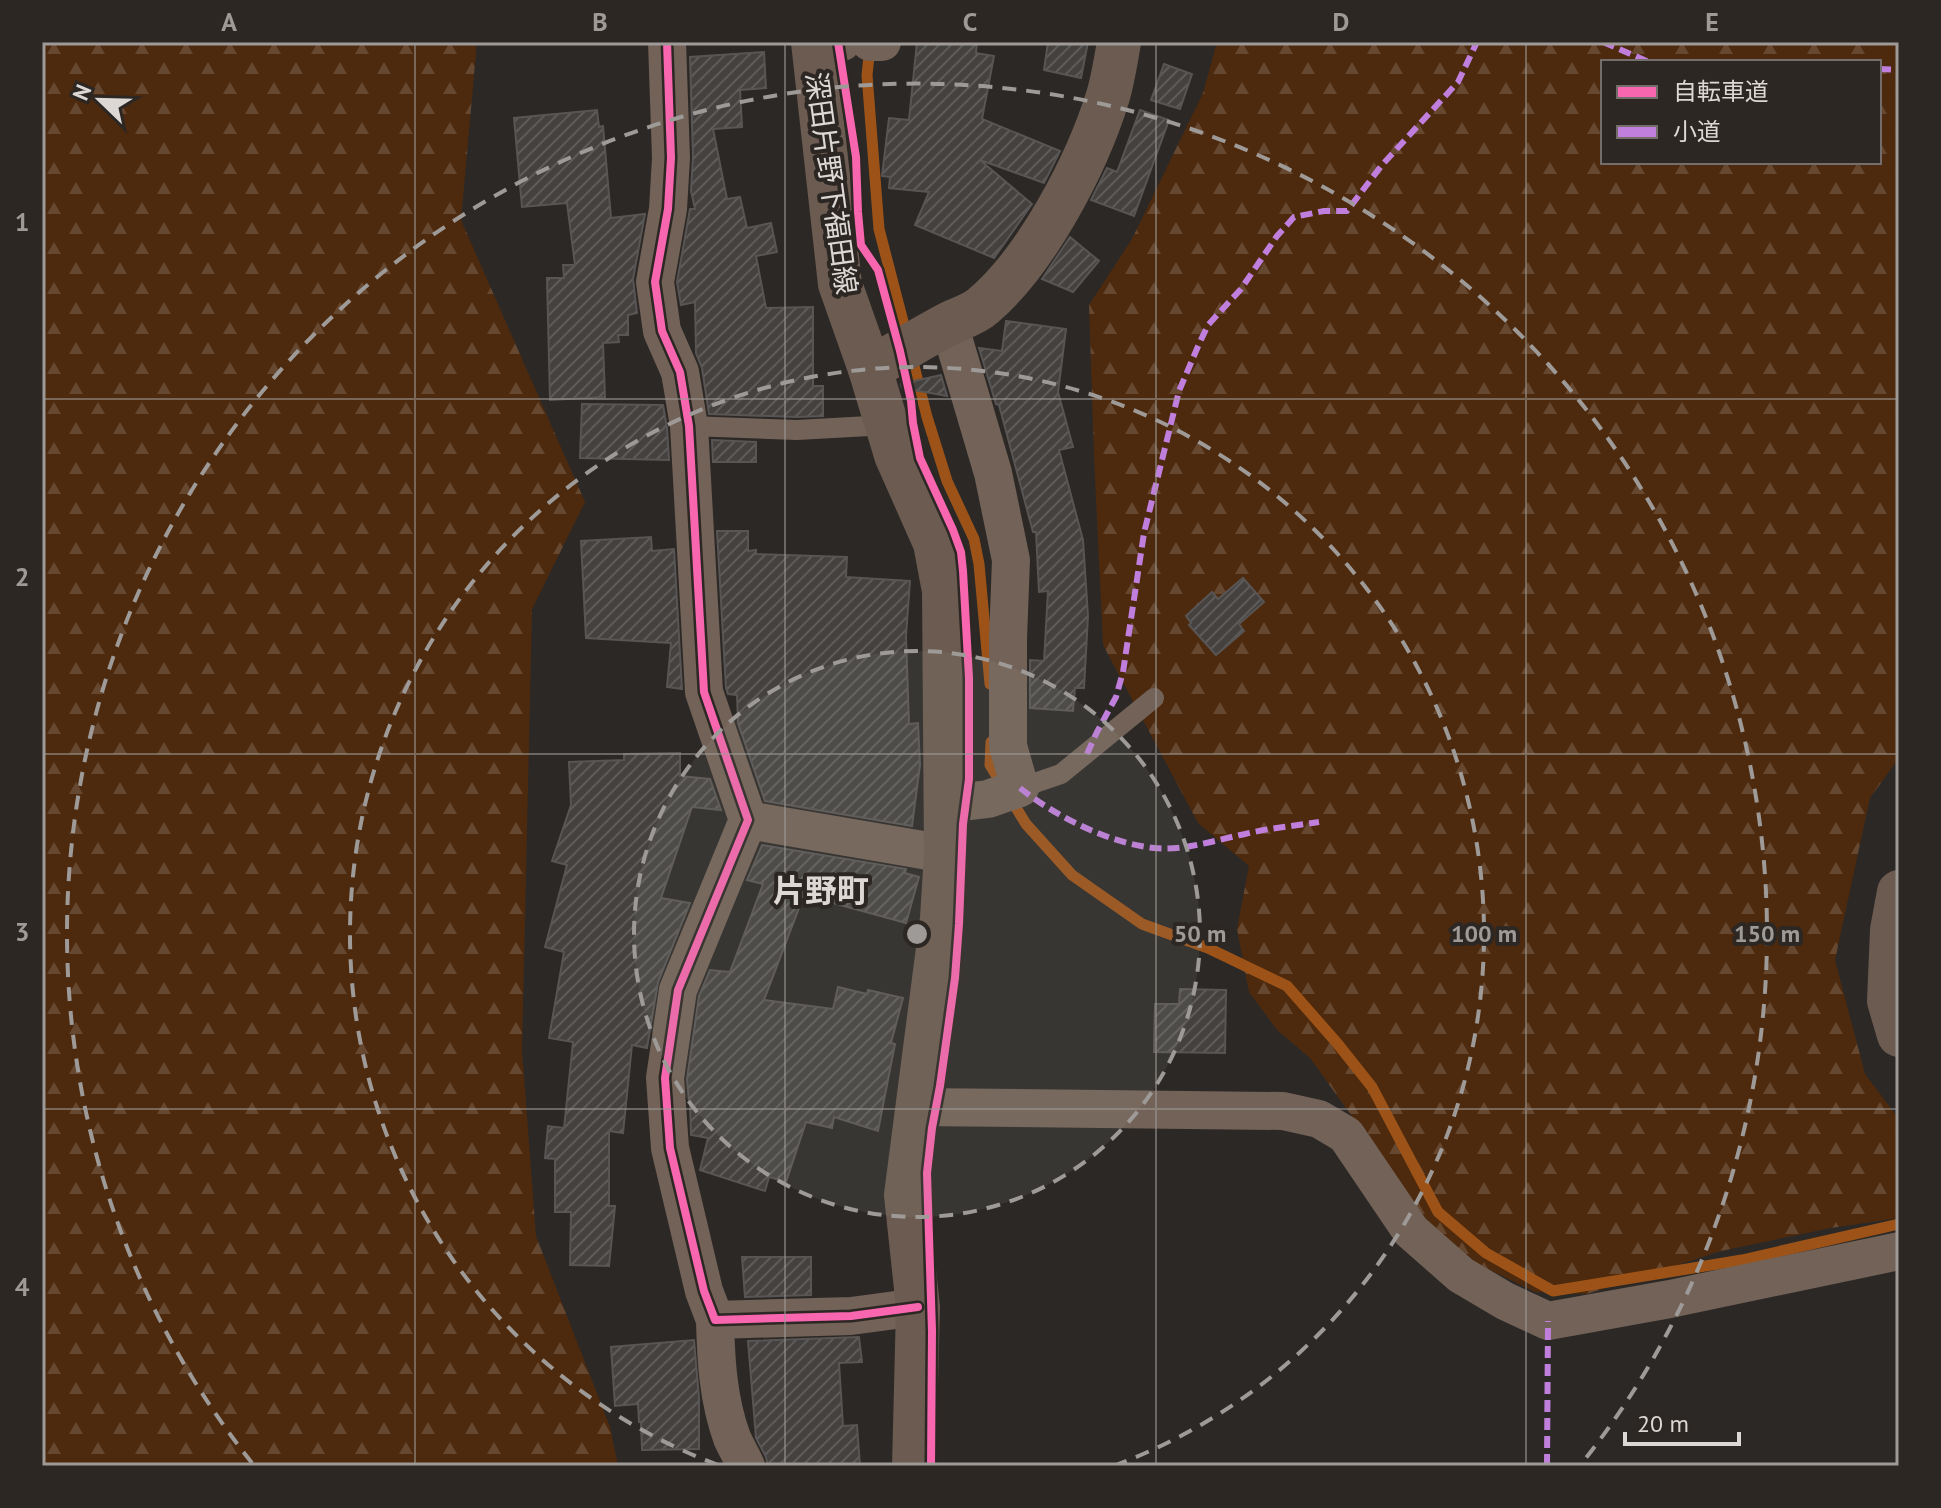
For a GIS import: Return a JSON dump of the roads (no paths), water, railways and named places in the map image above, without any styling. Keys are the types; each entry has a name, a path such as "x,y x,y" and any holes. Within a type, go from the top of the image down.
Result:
{"main road":[{"path":"870,369 981,309 1015,274 1039,240 1093,138 1108,95 1119,42"},
{"name":"深田片野下福田線","path":"823,43 840,284 896,455 935,543 944,591 946,854 942,918 906,1195 918,1307 914,1466"},
{"path":"1899,892 1892,930 1889,1001 1899,1035"}],"street":[{"path":"667,42 671,158 668,209 655,282 662,331 680,372 689,426 704,692 748,820 678,990 665,1078 670,1148 704,1291 715,1320 720,1400 733,1441 746,1466"},
{"path":"870,42 882,42"},
{"path":"946,804 988,799 1020,788 1008,746 1011,560 993,473 949,324"},
{"path":"748,820 946,854"},
{"path":"917,1107 1283,1111 1319,1119 1346,1135 1411,1231 1461,1275 1505,1301 1548,1321 1899,1251"},
{"path":"715,1320 851,1316 918,1307"}],"lane":[{"path":"689,426 797,430 887,425"},
{"path":"1020,788 1061,774 1154,698"}],"waterway":[{"path":"870,47 867,75 879,229 907,337"},
{"path":"911,354 947,481 974,539 990,684"},
{"path":"991,742 990,765 1026,824 1072,875 1142,924 1208,948 1287,986 1372,1087 1438,1212 1486,1253 1553,1291 1742,1260 1899,1224"}],"district":[{"name":"片野町","path":"821,890"}]}
